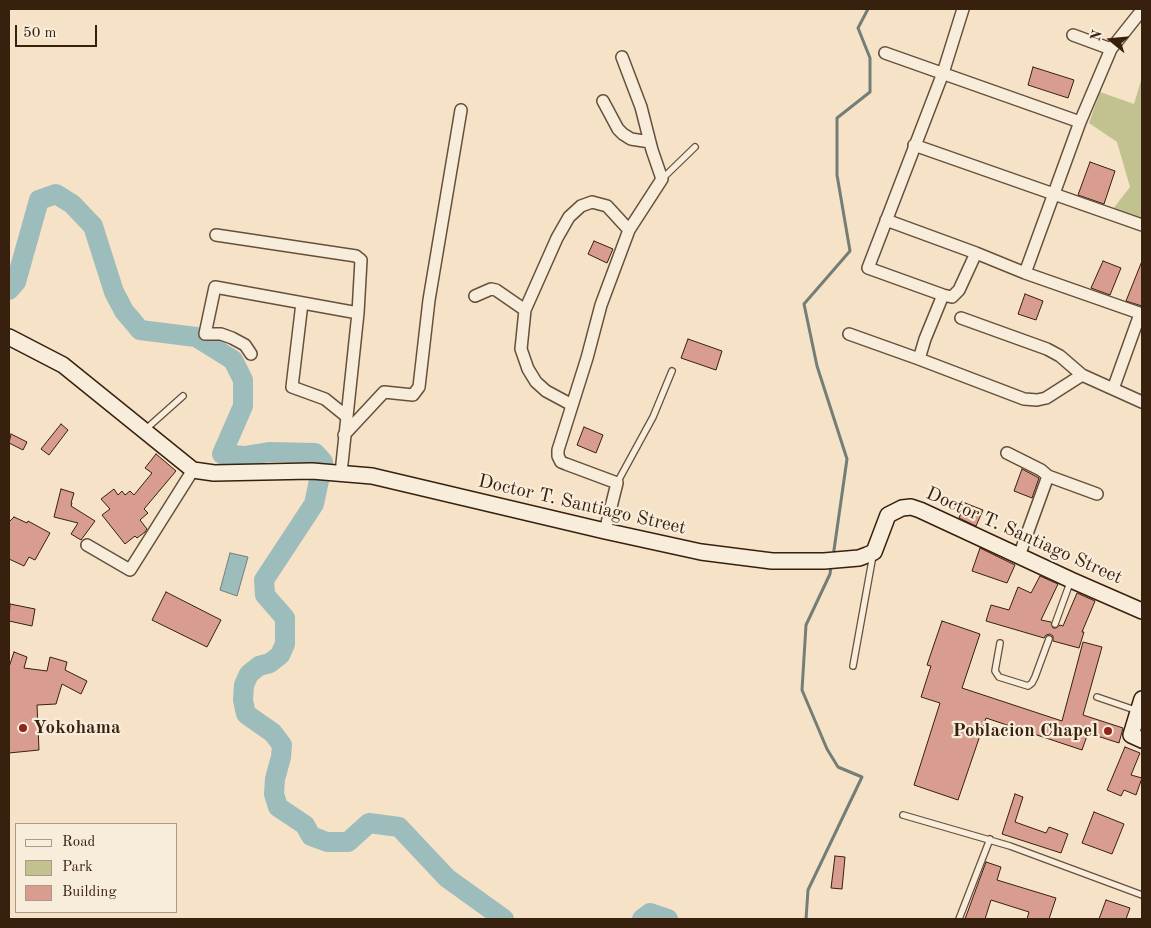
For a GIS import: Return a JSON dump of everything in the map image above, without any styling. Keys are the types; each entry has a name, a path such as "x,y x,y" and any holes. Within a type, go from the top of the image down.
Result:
{"street":[{"path":"963,9 943,73 868,268 952,297 956,294 976,253"},
{"path":"1025,273 1080,122 1111,49 1142,10"},
{"path":"1073,35 1111,49"},
{"path":"885,53 1080,122"},
{"path":"605,531 617,483 561,462 558,450 601,305 629,230 662,179 644,116 622,56"},
{"path":"603,101 618,129 623,134 631,138 650,142"},
{"path":"344,435 384,392 413,395 419,387 429,300 462,110"},
{"path":"914,146 1142,225"},
{"path":"572,405 546,391 536,382 528,369 521,350 525,310 557,238 569,218 581,206 592,202 606,206 629,230"},
{"path":"886,220 1025,273 1141,314 1113,389"},
{"path":"216,235 356,256 361,260 358,313 339,473"},
{"path":"251,354 245,345 232,338 220,334 205,334 215,287 358,313"},
{"path":"475,296 491,289 496,290 525,310"},
{"path":"919,359 943,295"},
{"path":"302,303 292,387 325,399 346,416"},
{"path":"961,318 1047,349 1060,356 1082,376 1142,402"},
{"path":"849,334 1024,399 1037,400 1046,398 1082,376"},
{"path":"9,337 64,365 193,470 130,570 87,546"},
{"path":"1007,453 1042,470 1048,476 1097,494"},
{"name":"Doctor T. Santiago Street","path":"193,470 214,473 312,471 372,476 701,552 772,561 830,561 859,558 874,552 888,515 902,508 911,507 1142,611"},
{"path":"1019,556 1048,476"},
{"path":"1138,739 1131,735 1131,730 1140,705"}],"lane":[{"path":"662,179 695,147"},
{"path":"617,483 653,417 672,371"},
{"path":"144,430 183,396"},
{"path":"853,666 874,552"},
{"path":"1054,624 1071,580"},
{"path":"1000,643 995,671 999,677 1028,686 1035,677 1049,639"},
{"path":"1097,697 1140,705"},
{"path":"903,815 990,839 1142,895"},
{"path":"959,919 990,839"}],"green space":[{"path":"1142,77 1142,225 1112,210 1130,187 1117,142 1089,123 1100,92 1134,104"}],"water":[{"path":"230,553 248,557 237,596 220,590"}],"building":[{"path":"1033,67 1074,80 1068,98 1028,85"},
{"path":"1090,162 1115,171 1104,204 1078,195"},
{"path":"594,241 613,249 607,263 588,254"},
{"path":"1103,261 1121,268 1110,295 1091,288"},
{"path":"1142,261 1142,306 1126,301"},
{"path":"1025,294 1043,301 1036,320 1018,314"},
{"path":"688,339 722,351 716,370 681,358"},
{"path":"61,424 68,430 49,455 41,449"},
{"path":"584,427 603,435 596,453 577,445"},
{"path":"11,434 27,442 23,450 9,443"},
{"path":"156,454 176,471 144,509 148,513 140,520 147,529 145,532 137,538 135,536 125,544 102,515 110,509 101,499 114,489 118,495 122,491 125,495 130,491 134,495 152,473 145,468"},
{"path":"1022,469 1039,478 1032,498 1014,491"},
{"path":"61,489 74,493 71,506 95,521 81,540 71,534 78,523 54,517"},
{"path":"965,503 983,510 976,526 959,518"},
{"path":"14,517 27,523 28,521 50,533 35,560 29,557 24,566 9,559 9,522"},
{"path":"980,548 1015,565 1007,583 972,571"},
{"path":"1040,576 1058,584 1041,620 1051,622 1053,628 1060,625 1063,626 1077,593 1095,601 1082,632 1084,632 1079,648 1053,641 1053,636 1050,634 1044,638 986,621 991,605 1009,610 1018,587 1031,593"},
{"path":"166,592 221,620 207,647 152,620"},
{"path":"10,604 35,609 32,626 9,621"},
{"path":"942,621 980,634 962,688 1062,721 1083,642 1102,647 1083,715 1123,728 1119,743 1088,733 1082,750 986,718 958,800 914,785 940,703 921,697 931,666 927,665"},
{"path":"14,652 27,657 24,668 47,671 50,657 67,662 65,670 87,681 81,694 62,684 56,704 37,705 39,750 9,753 9,667"},
{"path":"1125,747 1140,753 1131,775 1142,778 1136,795 1124,790 1121,796 1107,790"},
{"path":"1015,794 1023,797 1015,822 1046,833 1049,827 1068,834 1061,853 1002,834"},
{"path":"1094,812 1124,824 1112,854 1082,843"},
{"path":"835,856 845,857 842,889 831,888"},
{"path":"986,862 1001,867 997,880 1056,898 1049,919 1027,919 1029,912 991,900 985,919 965,919"},
{"path":"1106,900 1130,908 1126,919 1099,919"}],"waterway":[{"path":"833,557 847,459 817,366 804,304 850,251 837,175 837,118 870,92 870,58 858,28 868,9"},
{"path":"9,290 16,282 39,200 56,194 72,204 93,226 114,292 124,311 140,330 196,337 233,360 243,380 243,406 222,454 244,456 269,452 315,453 323,462 314,504 264,580 265,595 285,618 285,644 280,655 270,663 259,666 249,674 244,685 243,700 246,714 273,733 282,745 274,794 278,807 305,825 311,836 327,842 348,842 369,823 399,827 447,878 504,919"},
{"path":"806,919 808,890 862,777 838,767 827,749 802,690 806,625 830,574 831,566"},
{"path":"642,919 650,913 668,919"}],"place":[{"name":"Yokohama","path":"23,728"},
{"name":"Poblacion Chapel","path":"1108,731"}]}
